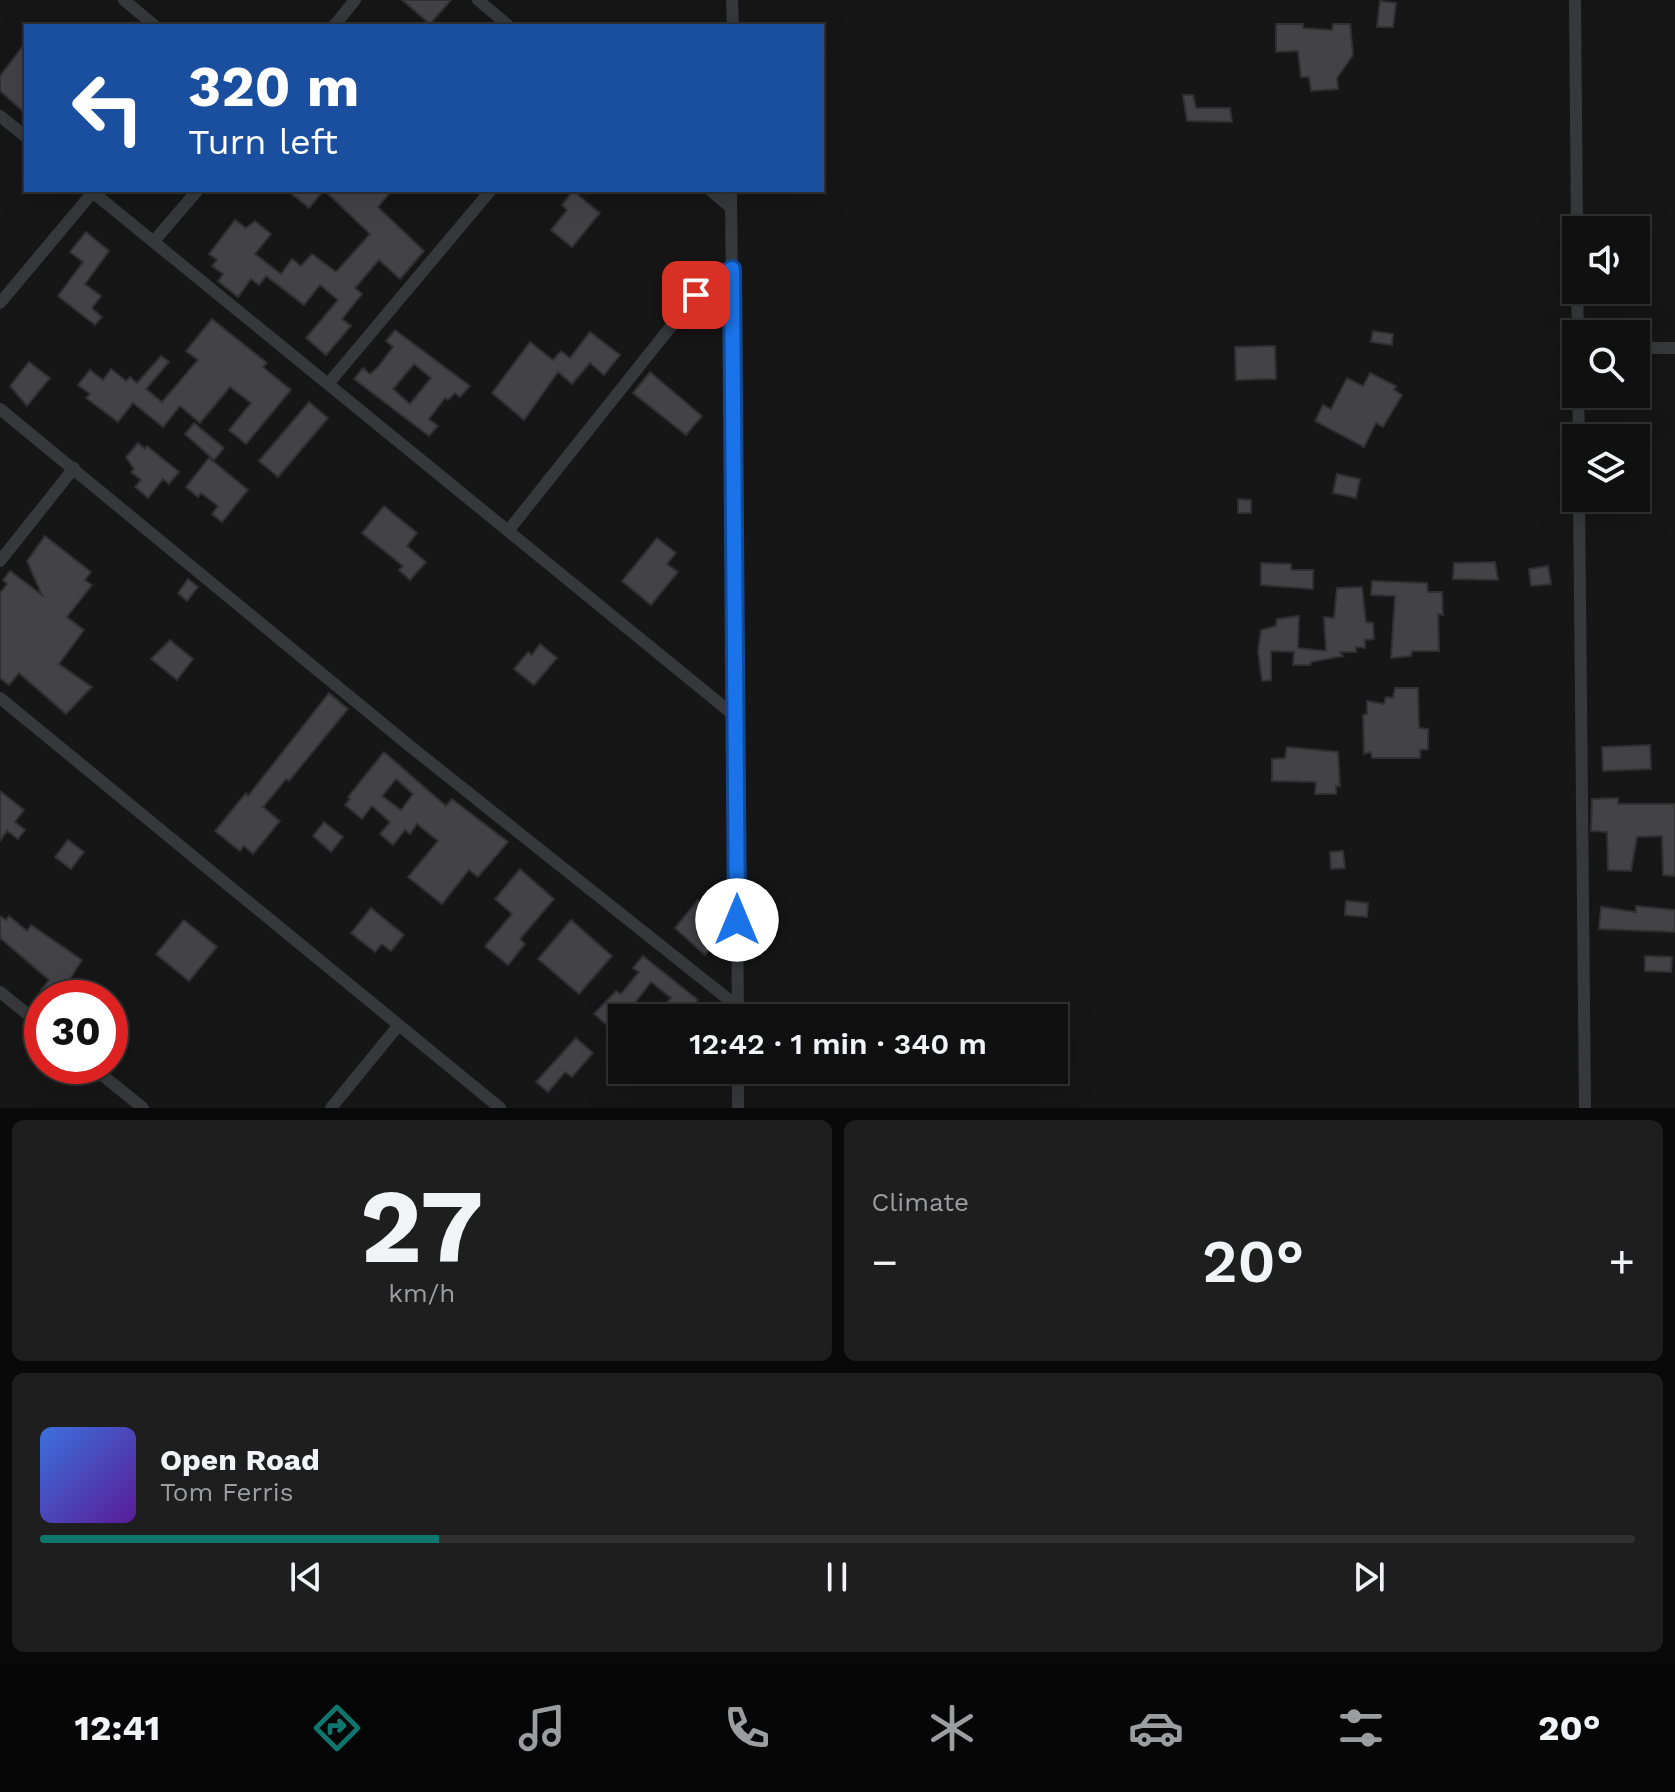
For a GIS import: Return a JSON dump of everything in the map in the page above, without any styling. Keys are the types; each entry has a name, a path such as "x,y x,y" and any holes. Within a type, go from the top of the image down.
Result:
{"street":[{"path":"124,0 153,24"},
{"path":"336,24 355,0"},
{"path":"478,0 507,24"},
{"path":"732,0 733,24"},
{"path":"1575,0 1577,216"},
{"path":"0,116 24,135"},
{"path":"0,303 90,192"},
{"path":"92,192 735,716"},
{"path":"154,241 196,192"},
{"path":"328,384 489,192"},
{"path":"712,192 730,207"},
{"path":"731,192 738,1004"},
{"path":"508,531 696,295 732,269"},
{"path":"1650,348 1675,348"},
{"path":"0,409 728,1004"},
{"path":"0,561 74,468"},
{"path":"1579,512 1585,1108"},
{"path":"0,698 500,1108"},
{"path":"0,992 24,1011"},
{"path":"331,1108 398,1026"},
{"path":"113,1084 143,1108"},
{"path":"738,1084 738,1108"}],"building":[{"path":"402,0 451,0 430,24"},
{"path":"1380,1 1396,3 1393,27 1377,27"},
{"path":"1276,24 1303,24 1303,28 1332,30 1333,24 1350,24 1353,55 1337,78 1338,89 1311,91 1309,77 1301,77 1298,51 1276,52"},
{"path":"24,45 24,112 0,91 0,76"},
{"path":"1183,95 1193,95 1196,108 1230,108 1232,122 1187,121"},
{"path":"289,192 322,192 309,208"},
{"path":"326,192 390,192 378,207 424,251 400,279 379,260 355,288 362,294 342,319 351,326 326,355 306,338 338,300 320,285 304,305 266,276 259,285 251,279 238,297 218,281 223,274 212,266 217,260 209,254 235,220 246,228 255,221 271,234 255,254 281,274 292,259 301,266 312,254 336,272 370,234"},
{"path":"574,192 600,213 572,247 551,230 567,210 562,205"},
{"path":"86,232 109,251 85,284 101,296 92,308 102,317 95,325 58,296 83,262 70,252"},
{"path":"212,319 267,363 263,367 291,390 246,444 229,430 251,403 230,387 200,423 180,406 163,427 133,403 118,422 86,398 90,394 78,385 90,370 103,380 111,369 126,381 130,377 137,383 161,356 169,362 146,389 162,402 198,360 186,351"},
{"path":"395,330 470,386 460,397 455,393 448,400 445,398 429,419 438,426 429,436 354,379 363,368 370,374 377,368 393,347 386,341","holes":["414,364 431,378 410,404 393,389"]},
{"path":"1373,331 1393,334 1392,345 1371,342"},
{"path":"590,332 620,355 604,375 590,363 572,384 558,372 524,420 492,393 530,342 553,360 561,351 570,358"},
{"path":"1275,346 1276,379 1236,380 1235,347"},
{"path":"29,362 50,378 27,406 10,386"},
{"path":"650,372 702,416 686,435 633,393"},
{"path":"1370,373 1396,386 1394,390 1402,395 1383,427 1376,423 1364,447 1315,421 1323,405 1331,409 1347,378 1363,386"},
{"path":"309,402 328,418 278,477 259,461"},
{"path":"194,423 224,448 214,460 185,434"},
{"path":"138,443 145,449 147,446 179,472 169,484 163,479 148,498 135,487 141,480 131,472 134,469 126,457"},
{"path":"209,458 248,490 222,522 212,514 218,506 201,493 198,497 186,487"},
{"path":"1337,474 1360,479 1356,498 1333,493"},
{"path":"1238,499 1251,500 1251,513 1238,513"},
{"path":"384,506 417,533 407,546 426,562 410,580 399,570 403,566 362,533"},
{"path":"45,536 91,572 85,580 92,585 67,617 84,630 59,664 92,687 66,714 19,673 9,685 0,678 0,593 7,584 3,580 10,571 42,595 27,561"},
{"path":"657,538 676,553 667,564 678,572 651,605 622,581"},
{"path":"1495,562 1498,580 1453,579 1454,563"},
{"path":"1261,563 1291,564 1291,570 1313,570 1313,589 1261,585"},
{"path":"1548,566 1551,584 1531,586 1529,569"},
{"path":"188,579 198,587 187,601 178,593"},
{"path":"1372,581 1427,583 1428,592 1442,592 1443,615 1438,614 1439,651 1412,651 1411,656 1391,658 1395,596 1371,595"},
{"path":"1362,587 1366,622 1373,623 1374,639 1365,640 1365,648 1356,647 1356,652 1340,652 1343,656 1311,662 1310,665 1293,665 1294,652 1271,651 1271,680 1262,681 1258,651 1261,630 1276,626 1277,619 1299,616 1298,648 1326,651 1324,617 1334,618 1337,588"},
{"path":"170,640 193,659 177,680 151,659"},
{"path":"540,644 557,658 534,685 514,669 528,652 532,655"},
{"path":"1395,688 1418,688 1419,728 1428,729 1428,749 1420,750 1420,758 1372,758 1371,752 1364,754 1363,715 1367,714 1367,701 1384,704 1386,697 1393,698"},
{"path":"329,693 348,709 289,781 286,779 263,807 280,821 253,854 244,846 240,851 215,831 246,793 248,796"},
{"path":"1650,745 1651,769 1603,771 1602,747"},
{"path":"1287,747 1338,752 1340,786 1336,786 1336,794 1315,794 1316,782 1272,781 1272,759 1285,758"},
{"path":"384,752 446,806 452,799 508,842 478,877 469,870 442,904 408,877 438,841 417,824 410,834 405,830 393,845 380,834 390,822 372,806 362,819 345,805 350,799 348,797","holes":["396,779 413,794 401,810 382,796"]},
{"path":"0,791 24,810 15,822 25,830 18,839 7,831 0,841"},
{"path":"1618,798 1618,804 1675,804 1675,876 1663,875 1662,836 1637,837 1631,871 1608,870 1607,832 1591,831 1592,799"},
{"path":"324,822 343,837 331,852 313,836"},
{"path":"68,840 84,852 71,869 55,857"},
{"path":"1343,851 1345,868 1331,869 1330,852"},
{"path":"520,869 554,899 520,939 525,944 508,965 485,946 512,914 495,899"},
{"path":"698,900 717,915 708,927 716,942 705,955 675,928"},
{"path":"1346,901 1368,903 1367,917 1345,915"},
{"path":"1636,906 1675,910 1675,932 1599,929 1601,907 1636,912"},
{"path":"371,908 404,935 391,951 382,944 375,952 351,933"},
{"path":"0,916 6,920 9,916 27,931 31,925 82,960 69,980 49,980 0,938"},
{"path":"184,920 217,947 189,981 156,954"},
{"path":"571,920 612,956 579,994 538,959"},
{"path":"643,956 698,1000 695,1004 666,1004 671,998 651,982 637,1004 608,1004 608,1026 594,1014 616,991 621,994 639,972 633,968"},
{"path":"1645,956 1672,957 1671,972 1645,971"},
{"path":"576,1038 593,1053 572,1077 565,1072 548,1092 536,1082"}],"route":[{"path":"696,295 732,269 737,920"}]}
